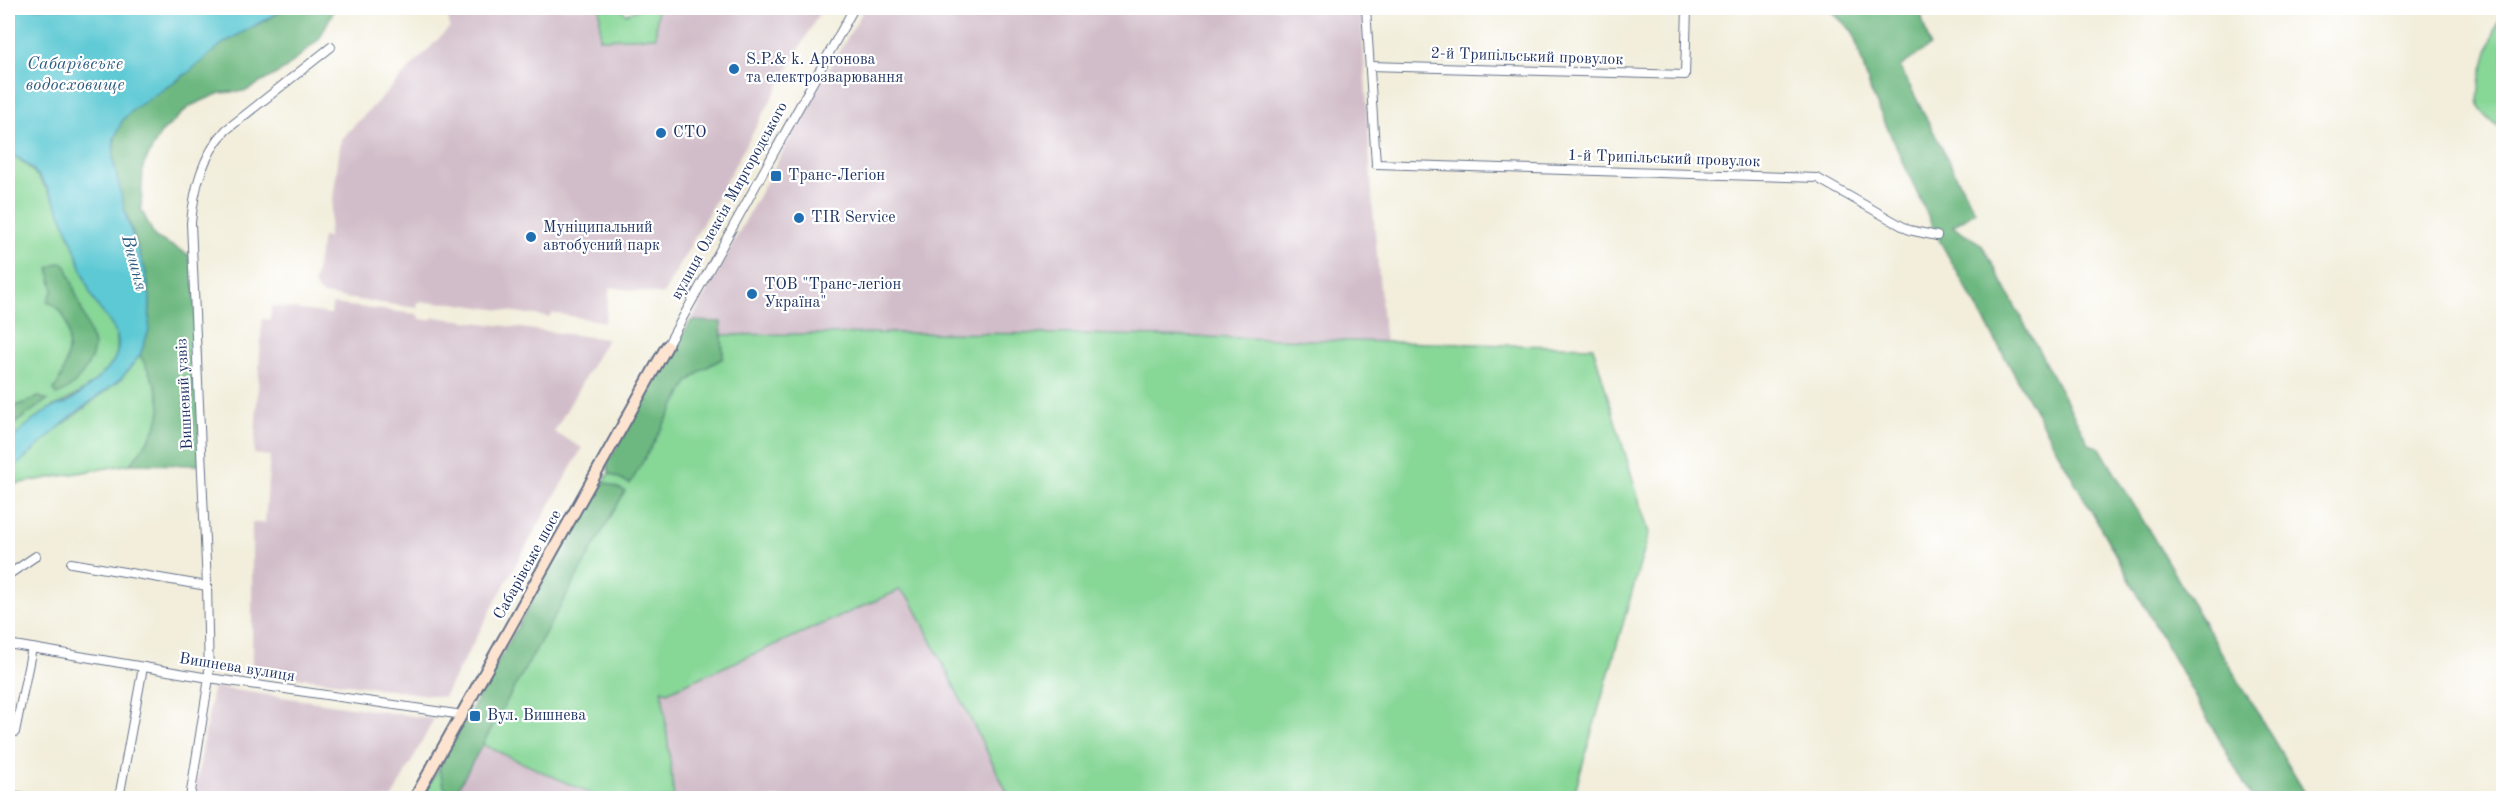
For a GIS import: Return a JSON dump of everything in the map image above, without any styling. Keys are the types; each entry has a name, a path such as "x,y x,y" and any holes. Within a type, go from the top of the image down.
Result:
{"street":[{"name":"вулиця Олексія Миргородського","path":"667,346 854,8"},
{"path":"1366,8 1370,66"},
{"name":"2-й Трипільський провулок","path":"1370,66 1685,75 1687,8"},
{"name":"Вишневий узвіз","path":"190,798 209,678 192,235 196,190 205,159 217,139 331,47"},
{"name":"1-й Трипільський провулок","path":"1370,66 1376,164 1817,178 1909,230 1937,236"},
{"name":"Сабарівське шосе","path":"415,798 667,346"},
{"path":"8,575 36,556"},
{"path":"72,563 207,586"},
{"name":"Вишнева вулиця","path":"8,644 209,678 463,715"},
{"path":"8,732 15,732 32,648"},
{"path":"119,798 143,667"},
{"path":"8,795 34,798"}],"shaded area":[{"path":"446,8 600,8 600,39 656,37 657,8 822,8 663,295 610,287 605,322 553,313 549,317 453,303 418,302 417,308 323,295 316,289 314,283 322,237 328,238 341,139 450,27"},
{"path":"865,8 1361,8 1373,210 1385,343 1079,334 722,335 721,322 691,321 815,92"},
{"path":"332,304 417,314 420,319 430,320 434,317 607,339 554,432 582,448 444,697 252,671 252,523 265,523 270,456 254,454 262,319 270,320 272,306 331,314"},
{"path":"900,590 911,600 1010,798 674,798 662,689 668,692"},
{"path":"213,687 434,719 392,798 194,798"},
{"path":"481,744 574,786 600,798 452,798"}],"green space":[{"path":"286,8 335,8 319,39 285,69 246,91 220,93 190,106 160,134 143,166 141,209 155,237 193,257 202,465 130,464 152,435 160,411 156,387 140,355 148,329 149,293 144,266 121,200 116,177 113,155 116,135 124,118 135,107 177,81 216,48"},
{"path":"600,8 620,8 626,14 641,8 657,8 656,37 600,39"},
{"path":"1828,8 1919,8 1930,46 1900,67 1975,212 1953,226 1978,242 1985,250 2089,444 2100,448 2308,798 2252,798 1937,236 1871,92 1853,32"},
{"path":"2503,8 2503,131 2484,114 2478,100 2486,59"},
{"path":"8,154 24,163 40,180 55,202 83,256 116,337 115,358 104,373 78,394 52,407 60,427 121,379 140,355 156,387 160,411 157,423 152,435 130,464 8,485 8,428 47,400 39,397 8,409"},
{"path":"63,263 67,268 94,345 90,359 81,375 69,388 56,395 54,389 60,380 67,355 67,328 64,317 57,308 47,302 53,290 49,268"},
{"path":"691,321 721,322 723,358 703,369 688,382 630,484 609,473 607,464"},
{"path":"1079,334 1593,347 1649,533 1573,798 1010,798 911,600 900,590 667,692 662,690 674,798 600,798 481,744 624,492 603,483 609,473 630,483 688,382 703,369 723,358 722,335"},
{"path":"39,397 47,400 8,428 8,409"},
{"path":"607,483 625,491 454,795 444,787 439,768 594,489 600,484"},
{"path":"439,768 444,783 454,795 452,798 421,798"}],"water":[{"name":"Сабарівське водосховище","path":"8,8 286,8 222,44 189,72 123,119 114,139 113,160 127,220 145,269 150,298 149,330 140,355 121,379 73,415 8,473 9,455 14,438 38,416 72,400 99,377 114,360 118,350 118,341 112,325 91,295 70,236 50,193 38,175 24,162 8,154"}],"place":[{"name":"S.P.& k. Аргонова та електрозварювання","path":"734,69"},
{"name":"СТО","path":"661,133"},
{"name":"Транс-Легіон","path":"776,176"},
{"name":"TIR Service","path":"799,218"},
{"name":"Муніципальний автобусний парк","path":"531,237"},
{"name":"ТОВ \"Транс-легіон Україна\"","path":"752,294"},
{"name":"Вул. Вишнева","path":"475,716"}],"water label":[{"name":"Вишня","path":"134,263"}]}
